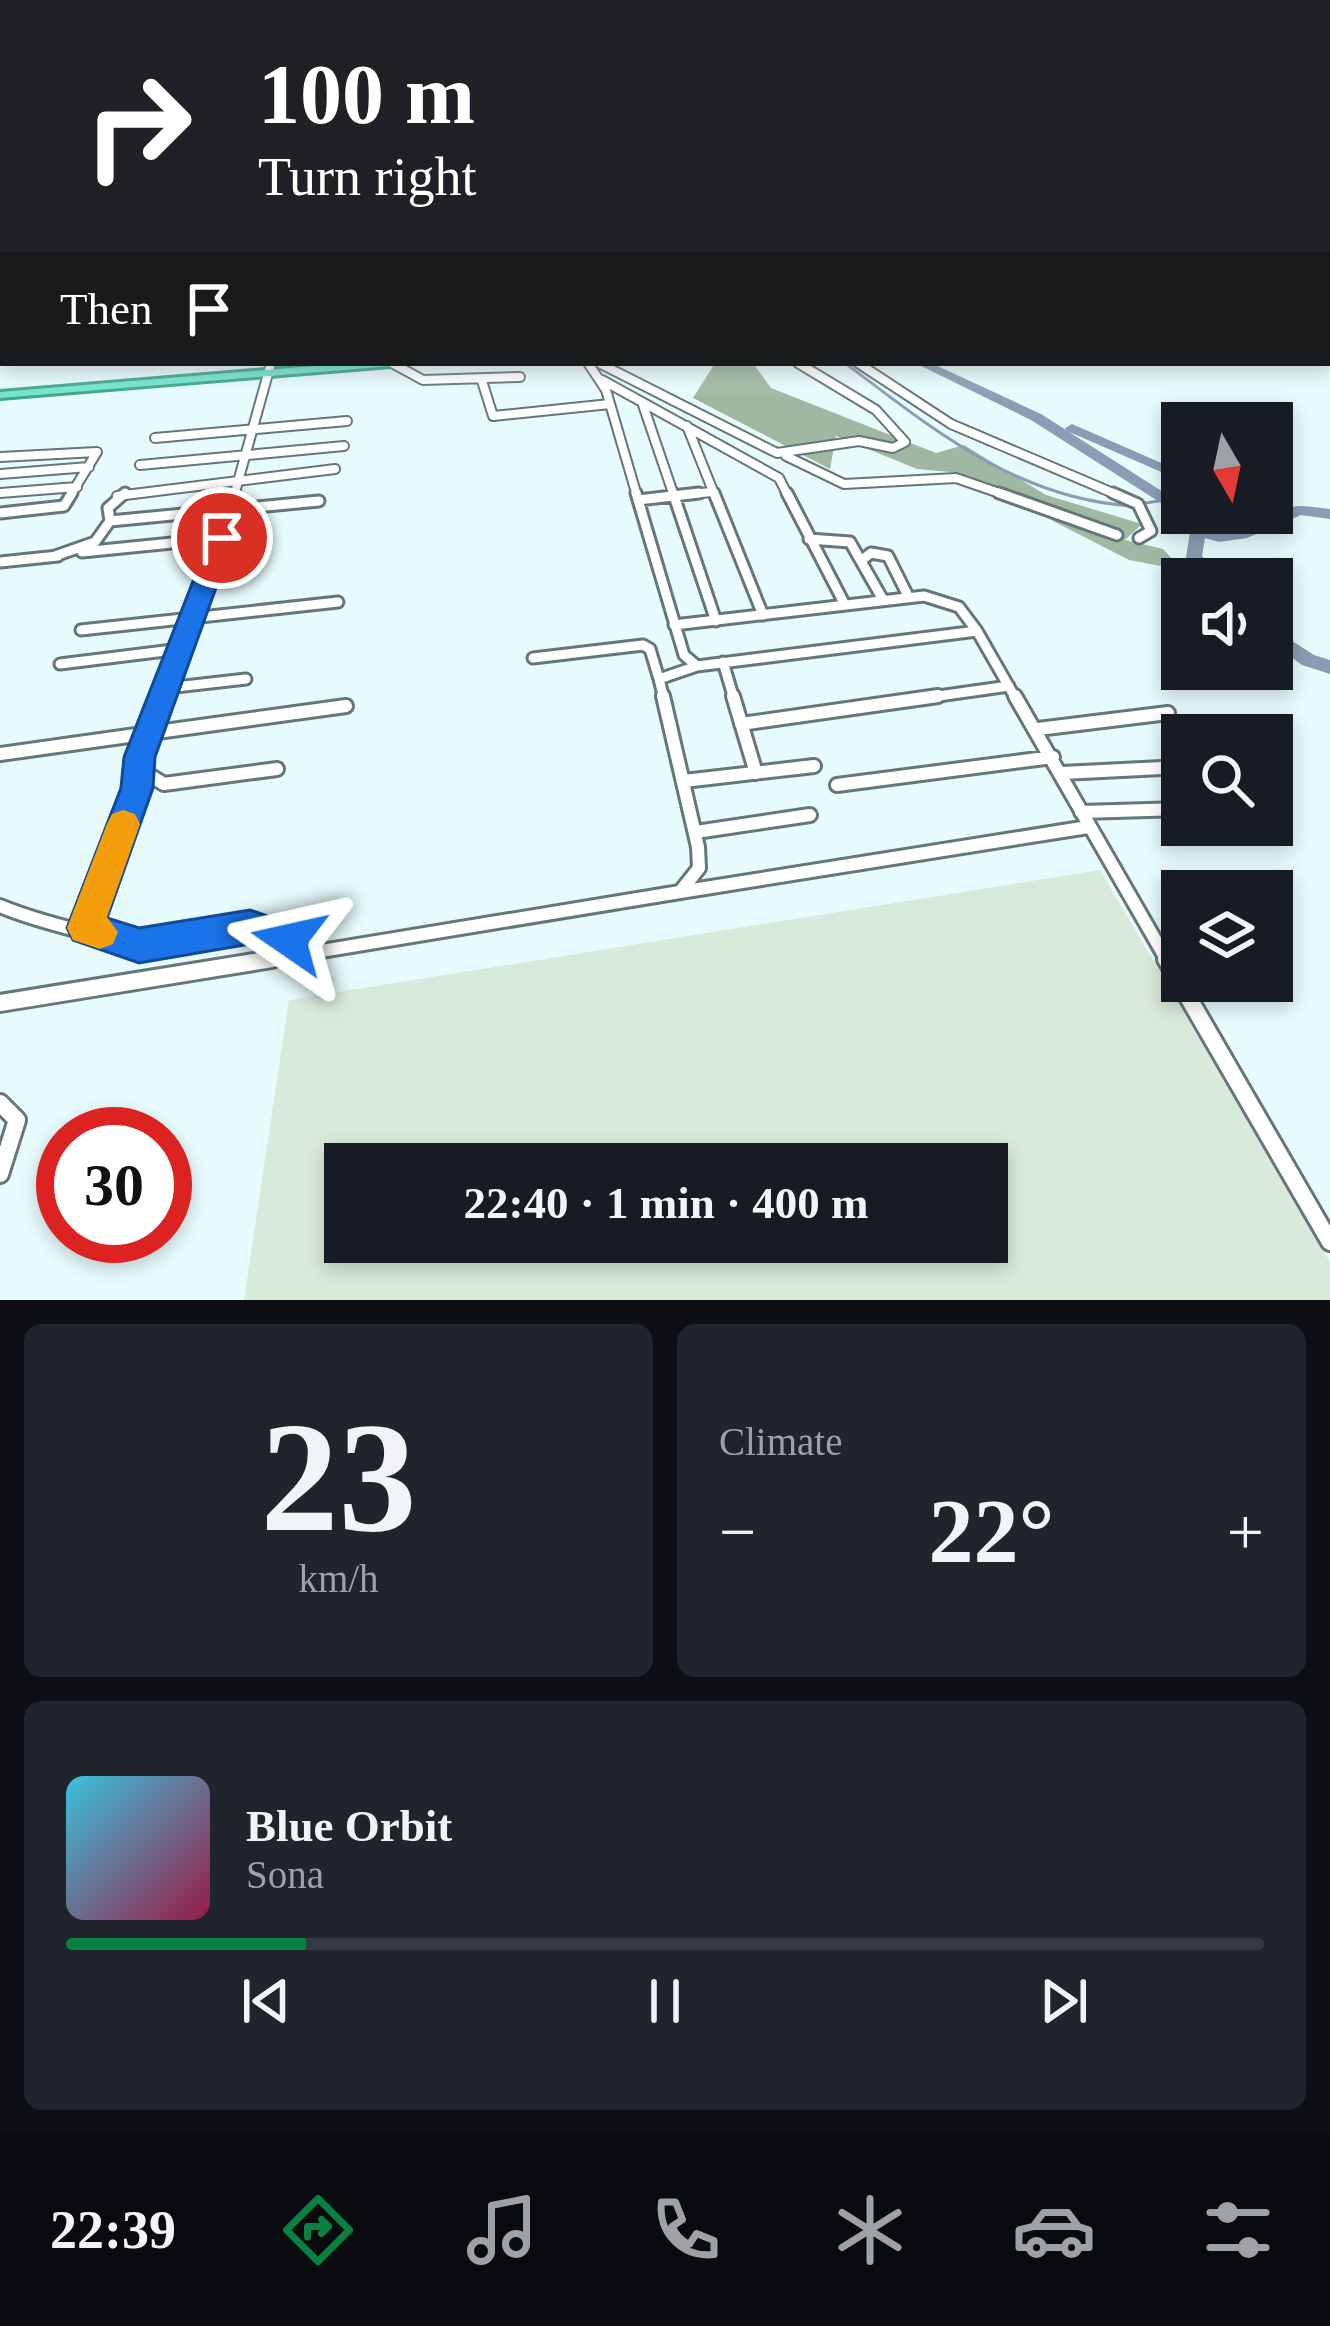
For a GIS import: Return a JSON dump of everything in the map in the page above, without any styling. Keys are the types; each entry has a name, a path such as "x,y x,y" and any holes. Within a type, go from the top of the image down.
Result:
{"highway":[{"path":"0,395 318,366"}],"street":[{"path":"397,366 423,380 520,377"},
{"path":"591,366 610,404 687,663"},
{"path":"605,366 754,445 784,454 844,484 956,478 1117,535"},
{"path":"784,454 851,442 893,448 906,438 869,406 803,366"},
{"path":"864,366 951,424 1138,504 1151,531 1139,538"},
{"path":"86,928 141,770 139,757 222,538 269,368"},
{"path":"602,380 779,478 844,604"},
{"path":"482,381 493,416 610,404"},
{"path":"645,406 716,621"},
{"path":"155,438 347,421"},
{"path":"687,427 763,615"},
{"path":"140,465 344,446"},
{"path":"0,457 97,450 77,487 58,508 0,513"},
{"path":"0,474 88,467"},
{"path":"55,556 94,542 110,521 108,508 118,494 335,469"},
{"path":"0,493 77,487"},
{"path":"638,500 711,492"},
{"path":"110,521 319,501"},
{"path":"0,562 222,538"},
{"path":"809,538 850,542 882,598"},
{"path":"862,560 871,554 888,556 908,596"},
{"path":"674,626 882,598 908,596 951,603 976,631 1038,729 1088,827 1330,1242"},
{"path":"81,630 338,602"},
{"path":"658,679 687,663 976,631"},
{"path":"533,658 643,645 650,649 696,832 699,868 717,887"},
{"path":"60,664 181,650"},
{"path":"723,662 756,772"},
{"path":"167,688 246,679"},
{"path":"741,724 1009,686"},
{"path":"0,754 346,706"},
{"path":"1038,729 1168,713"},
{"path":"837,785 1053,757"},
{"path":"684,781 814,766"},
{"path":"1063,773 1161,767"},
{"path":"141,770 164,784 277,770"},
{"path":"1081,812 1161,810"},
{"path":"696,832 810,815"},
{"path":"0,1003 1088,827"},
{"path":"680,892 699,868"},
{"path":"0,906 49,926 86,928 139,945 250,927 267,929 306,956"},
{"path":"0,1103 17,1120 0,1174"}],"green space":[{"path":"713,366 755,366 771,388 936,453 964,445 1046,495 1142,524 1125,540 1163,549 1171,558 1161,558 1161,566 1129,560 960,473 917,469 836,436 830,469 693,398"},
{"path":"1100,870 1161,974 1161,1002 1177,1002 1330,1262 1330,1300 244,1300 289,1000"}],"waterway":[{"path":"849,366 944,436 1013,475 1050,490 1131,506"},
{"path":"927,366 1036,417 1161,497"},
{"path":"1072,428 1161,468"},
{"path":"1145,503 1161,501"},
{"path":"1293,513 1330,514"},
{"path":"1195,558 1198,534"},
{"path":"1208,534 1240,534"},
{"path":"1293,649 1330,667"}],"slow traffic":[{"path":"100,932 86,928 123,824"}],"route":[{"path":"222,538 139,757 137,788 86,928 139,945 168,945 250,927 289,940"}]}
